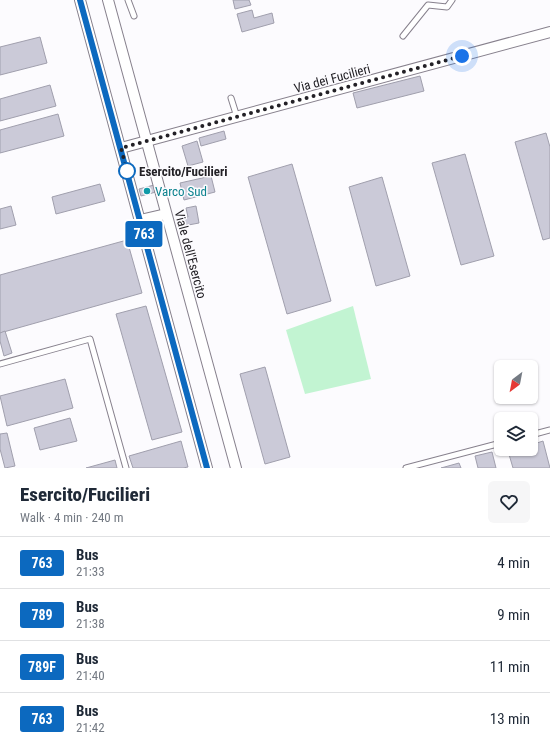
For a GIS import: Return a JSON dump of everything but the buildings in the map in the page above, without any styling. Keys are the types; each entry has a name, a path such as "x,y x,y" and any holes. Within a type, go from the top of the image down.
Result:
{"street":[{"path":"80,0 207,468"},
{"name":"Viale dell'Esercito","path":"108,0 236,468"},
{"name":"Via dei Fucilieri","path":"121,148 550,32"},
{"path":"140,220 166,214"}],"lane":[{"path":"128,0 134,16"},
{"path":"403,36 427,3 447,6 452,0"},
{"path":"231,98 236,117"},
{"path":"0,364 90,339 126,468"},
{"path":"538,433 550,430"},
{"path":"406,468 494,445"}],"green space":[{"path":"353,306 371,379 305,394 286,330"}],"bus line":[{"name":"763","path":"80,0 207,468"}],"place":[{"name":"Esercito/Fucilieri","path":"127,171"},
{"name":"Varco Sud","path":"147,191"}],"route":[{"path":"127,171 121,148 462,56"}]}
